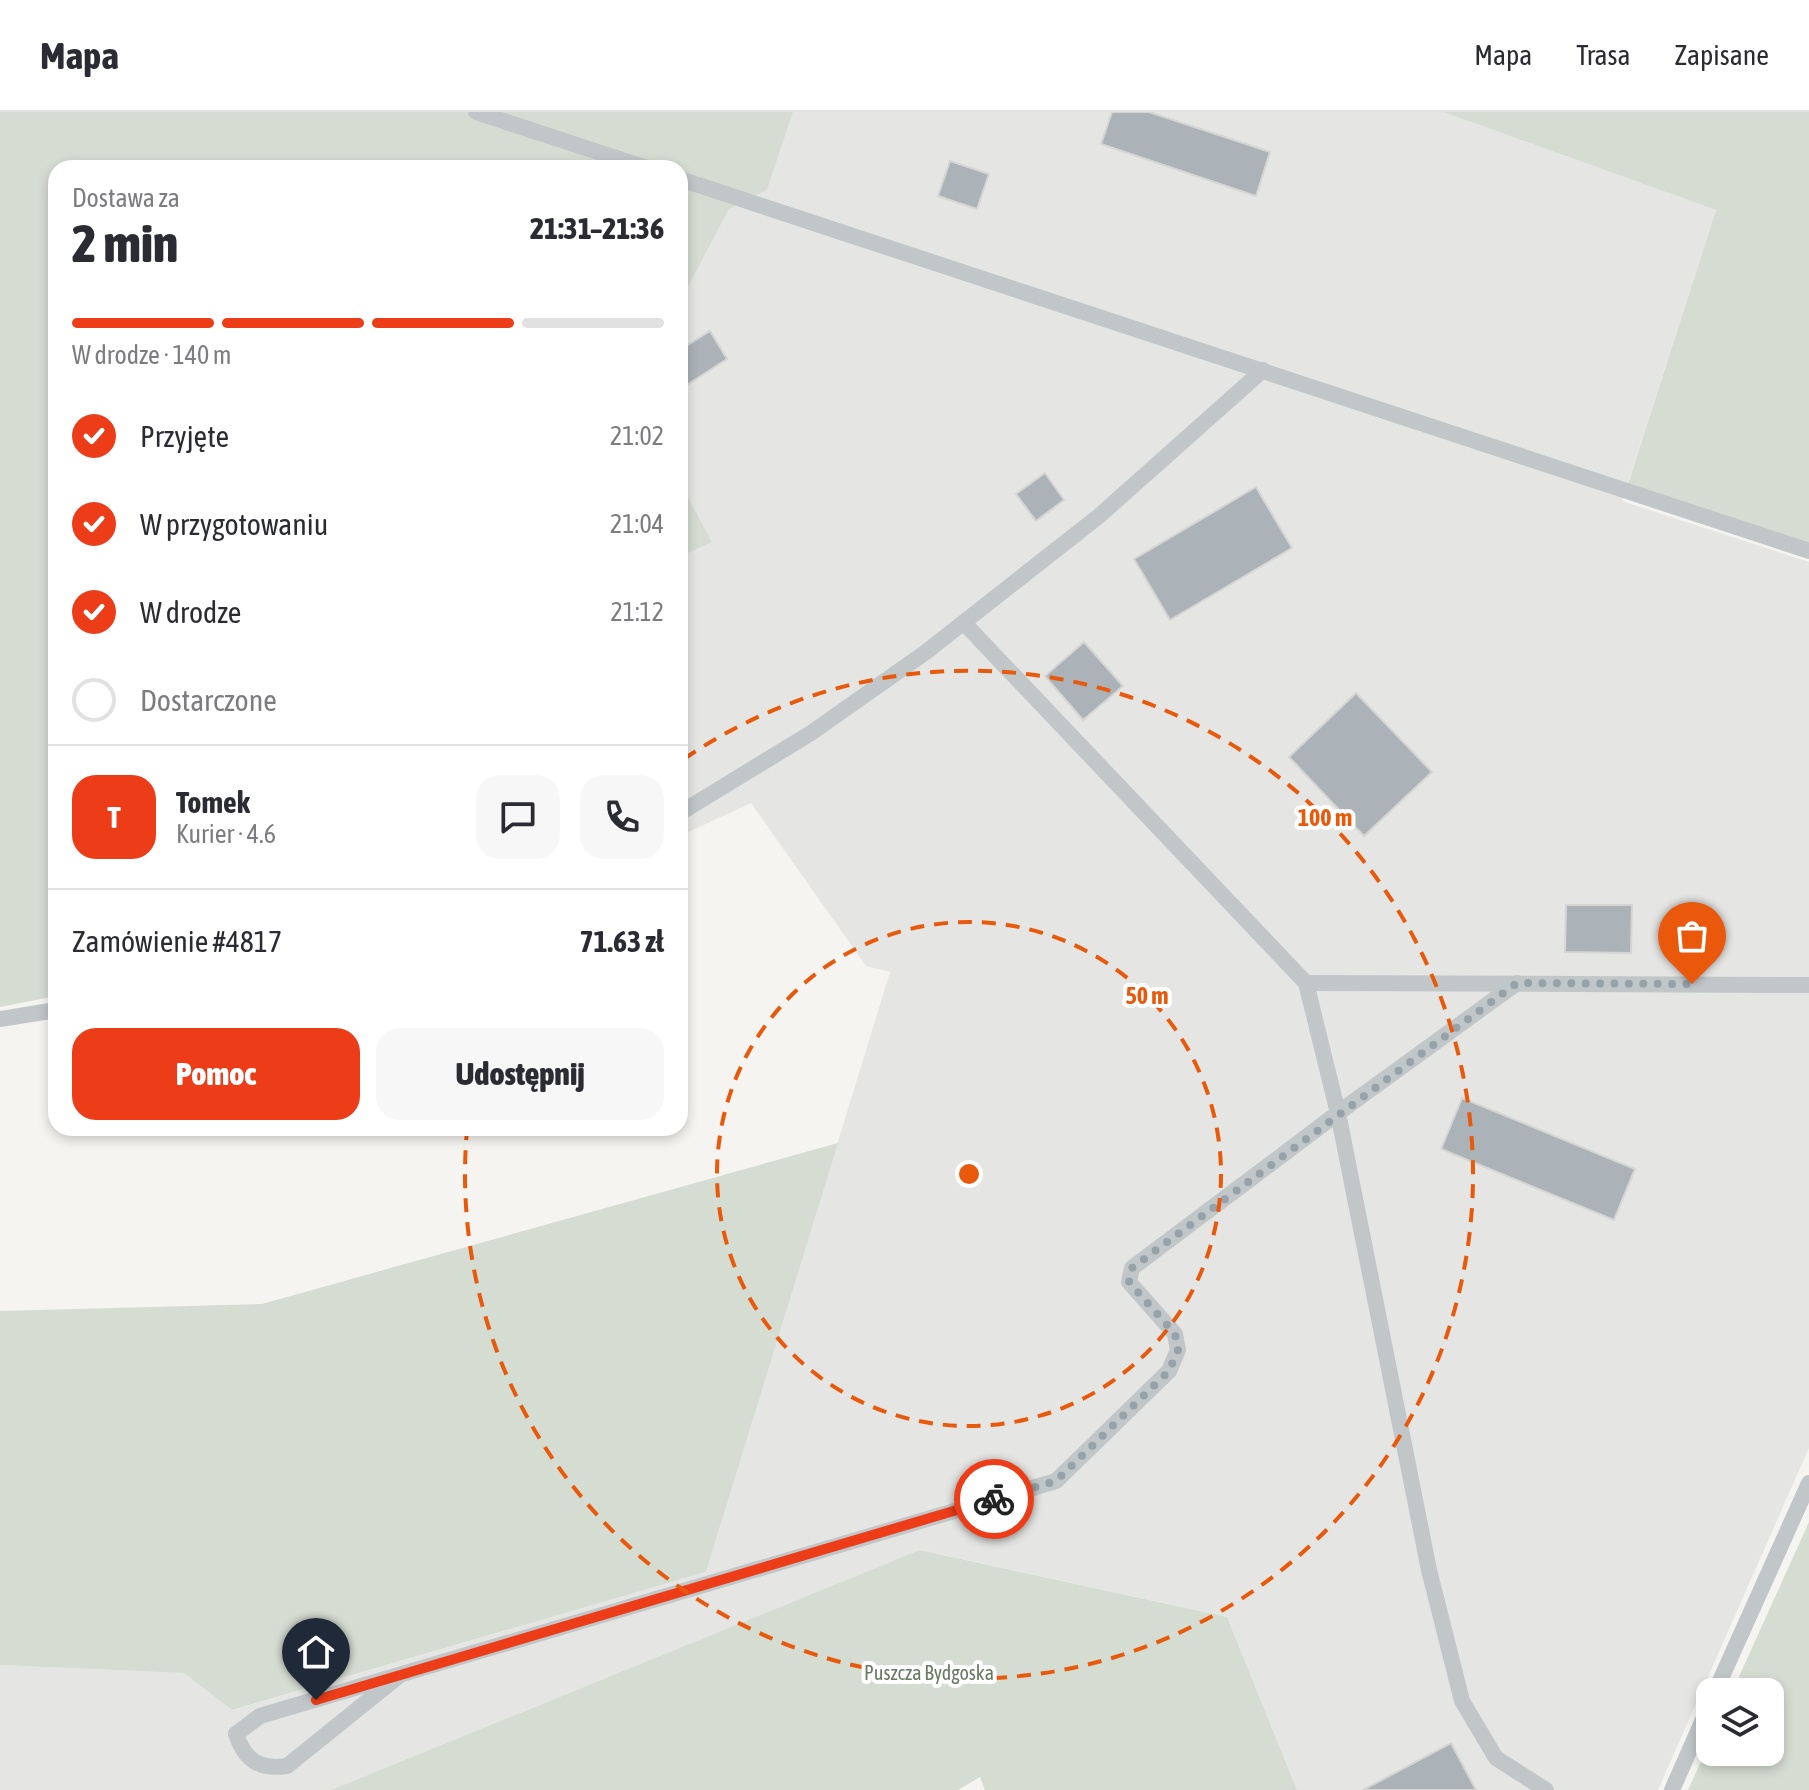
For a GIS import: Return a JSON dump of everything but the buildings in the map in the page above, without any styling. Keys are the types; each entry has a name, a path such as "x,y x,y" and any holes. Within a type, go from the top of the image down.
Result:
{"lane":[{"path":"476,112 623,160"},
{"path":"688,182 1809,551"},
{"path":"688,808 811,733 964,623 1099,516 1263,370"},
{"path":"964,623 1306,983 1338,1113 1429,1570 1462,1701 1496,1758 1546,1790"},
{"path":"1306,983 1809,985"},
{"path":"400,1675 287,1766 270,1769 255,1765 241,1748 236,1734 260,1716 1056,1481 1169,1371 1178,1350 1175,1334 1129,1282 1132,1268 1517,983"},
{"path":"0,1019 48,1011"},
{"path":"1721,1678 1809,1483"},
{"path":"1672,1790 1696,1736"}],"shaded area":[{"path":"793,112 1443,112 1716,210 1622,501 1809,562 1809,1448 1707,1678 1696,1678 1696,1704 1658,1790 1297,1790 1227,1617 921,1550 331,1790 0,1790 0,1665 184,1673 233,1710 706,1572 890,972 866,966 751,803 688,832 688,553 712,542 688,497 688,287 729,209 767,190"}],"green space":[{"path":"0,112 793,112 767,190 729,209 688,287 688,160 48,160 48,998 0,1007"},
{"path":"1443,112 1809,112 1809,551 1626,490 1716,210"},
{"path":"688,497 712,542 688,553"},
{"path":"838,1143 706,1572 232,1710 184,1673 0,1665 0,1311 262,1304"},
{"path":"1809,1522 1809,1790 1688,1790 1699,1766 1784,1766 1784,1678 1738,1678"},
{"name":"Puszcza Bydgoska","path":"920,1550 1227,1617 1297,1790 985,1790 980,1777 958,1790 331,1790"}],"way so far":[{"path":"994,1499 1056,1481 1169,1371 1178,1350 1175,1334 1129,1282 1132,1268 1338,1113 1517,983 1692,984"}],"route":[{"path":"316,1700 994,1499"}]}
